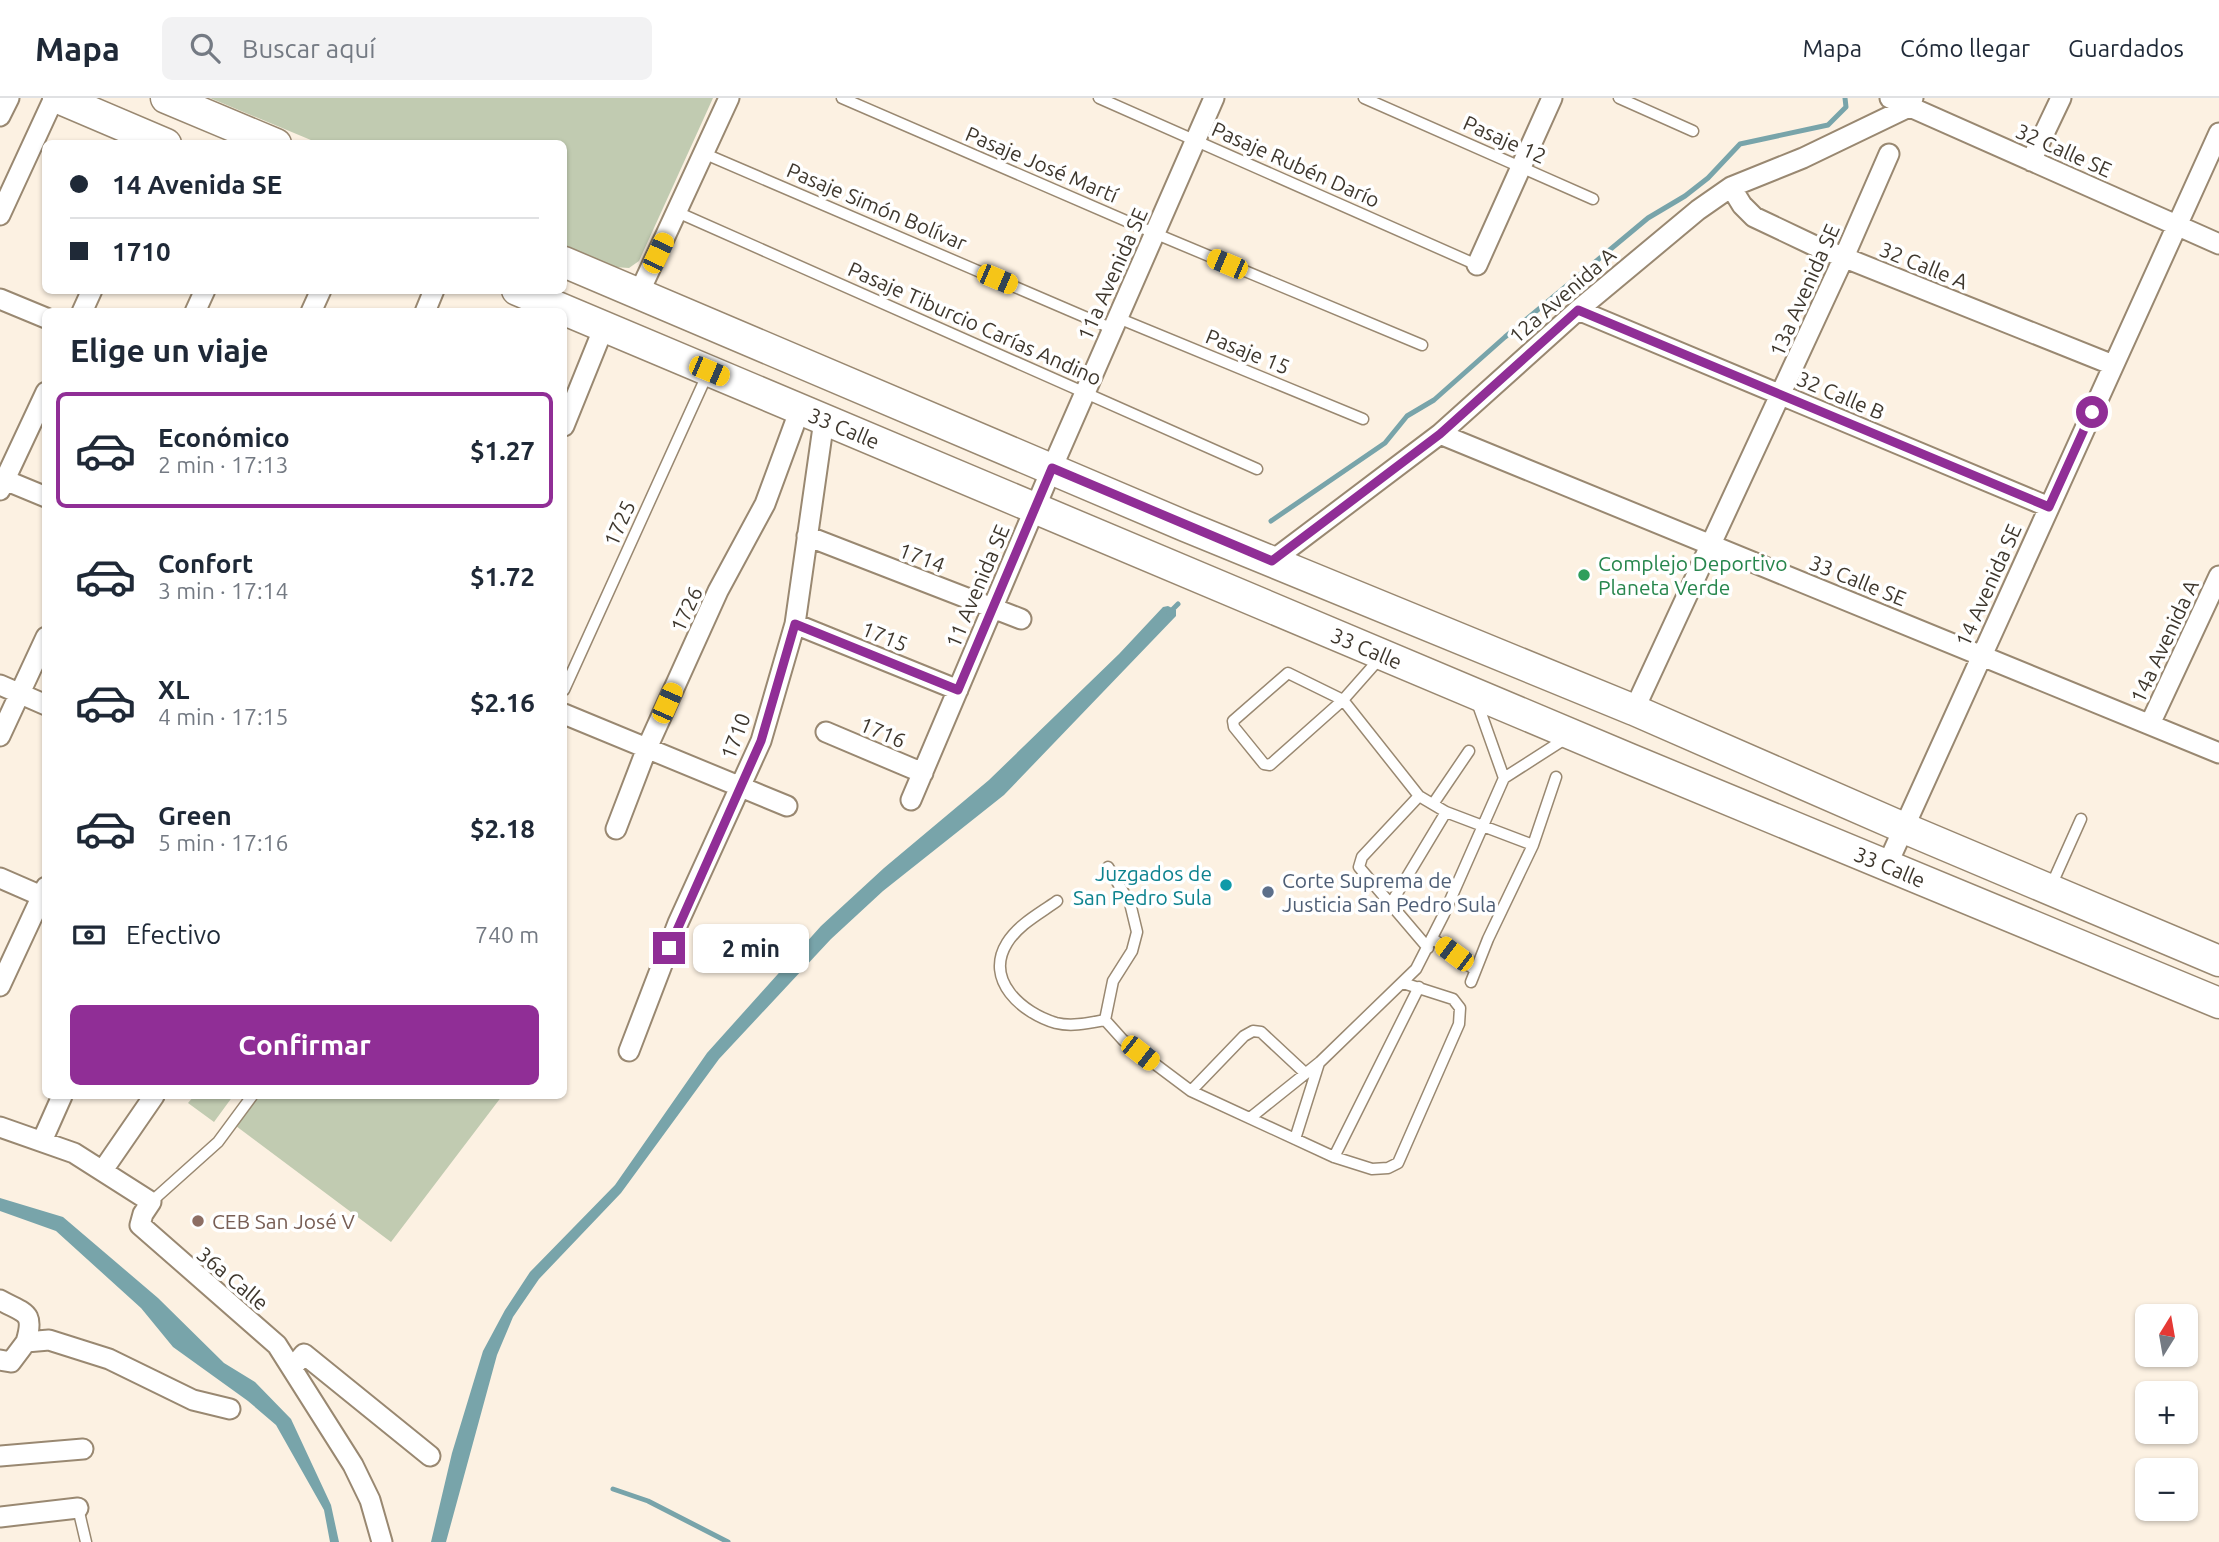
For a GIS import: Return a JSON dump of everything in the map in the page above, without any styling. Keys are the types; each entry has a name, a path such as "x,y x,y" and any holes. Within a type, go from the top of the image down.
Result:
{"main road":[{"path":"56,98 156,140"},
{"path":"166,98 266,140"},
{"name":"33 Calle","path":"567,263 1272,561 1634,710 2219,961"},
{"name":"33 Calle","path":"530,301 550,308"},
{"name":"33 Calle","path":"567,314 604,327 2219,1003"}],"street":[{"path":"0,116 9,98"},
{"path":"0,215 56,98"},
{"path":"639,293 729,98"},
{"name":"11a Avenida SE","path":"1052,468 1214,98"},
{"path":"1477,265 1552,98"},
{"name":"32 Calle SE","path":"1890,98 1911,102 2031,161 2219,244"},
{"path":"2031,161 2061,98"},
{"name":"12a Avenida A","path":"1272,561 1440,434 1578,310 1698,210 1731,187 1803,158 1911,102"},
{"name":"14 Avenida SE","path":"1887,865 2219,133"},
{"name":"13a Avenida SE","path":"1634,710 1781,395 1889,154"},
{"name":"32 Calle A","path":"1731,187 1742,205 1754,217 1844,257 2113,365"},
{"path":"0,299 42,316"},
{"name":"32 Calle B","path":"1578,310 2049,507"},
{"path":"567,419 604,327"},
{"path":"42,399 2,483 42,496"},
{"name":"1710","path":"629,1051 678,923 761,741 795,624 807,536 812,414"},
{"name":"1726","path":"616,829 647,748 718,591 812,414"},
{"name":"33 Calle SE","path":"1440,434 2219,753"},
{"name":"11 Avenida SE","path":"911,800 1052,468"},
{"name":"1714","path":"807,536 1021,619"},
{"name":"14a Avenida A","path":"2150,724 2219,576"},
{"name":"1715","path":"795,624 958,690"},
{"path":"0,736 42,645"},
{"path":"0,685 42,703"},
{"path":"567,714 786,806"},
{"name":"1716","path":"826,732 923,773"},
{"path":"0,878 42,893"},
{"path":"0,986 42,898"},
{"path":"41,1142 61,1099"},
{"path":"103,1170 152,1099"},
{"path":"0,1127 74,1153 151,1202"},
{"name":"36a Calle","path":"151,1202 140,1225 277,1345 353,1465 370,1500 382,1542"},
{"path":"0,1300 28,1315 31,1324 26,1342 11,1362 0,1360"},
{"path":"26,1342 49,1340 109,1359 193,1400 230,1409"},
{"path":"292,1368 304,1354 430,1456"},
{"path":"0,1455 83,1449"},
{"path":"0,1517 78,1508"}],"lane":[{"name":"Pasaje José Martí","path":"842,98 1422,345"},
{"name":"Pasaje Rubén Darío","path":"1099,98 1477,265"},
{"name":"Pasaje 12","path":"1364,98 1592,199"},
{"path":"1619,98 1693,131"},
{"name":"Pasaje Simón Bolívar","path":"703,153 1115,323"},
{"name":"Pasaje Tiburcio Carías Andino","path":"677,212 1257,469"},
{"name":"Pasaje 15","path":"1115,323 1363,419"},
{"name":"1725","path":"567,683 709,371"},
{"path":"1384,654 1343,700 1270,765 1264,764 1234,727 1236,716 1288,673 1343,700 1419,796 1483,827 1533,845"},
{"path":"1473,692 1504,778"},
{"path":"1250,1118 1320,1062 1416,969 1504,778 1572,734"},
{"path":"1433,804 1469,751"},
{"path":"1471,982 1533,845 1556,777"},
{"path":"1419,796 1359,861 1359,867 1390,905 1430,943 1475,970"},
{"path":"1390,905 1446,811"},
{"path":"2049,889 2081,819"},
{"path":"1105,1020 1113,981 1132,951 1137,932 1130,903 1108,867"},
{"path":"1057,901 1018,927 1005,946 1000,968 1004,986 1017,1002 1057,1023 1080,1025 1105,1020"},
{"path":"1105,1020 1124,1040 1191,1091 1334,1157 1372,1169 1388,1168 1398,1163 1460,1024 1460,1008 1453,999 1403,983"},
{"path":"1334,1157 1419,987"},
{"path":"1191,1091 1244,1036 1253,1031 1261,1031 1305,1073"},
{"path":"1295,1139 1320,1062"},
{"path":"151,1202 218,1142 250,1099"},
{"path":"78,1508 86,1542"}],"green space":[{"path":"210,98 713,98 639,261 629,268 614,267 567,247 567,140 311,140"},
{"path":"191,1099 231,1099 214,1122 188,1103"},
{"path":"257,1099 500,1099 391,1242 236,1126"}],"water":[{"path":"1163,607 1176,610 1176,616 1004,795 883,891 831,939 719,1059 621,1193 539,1279 513,1317 497,1355 446,1542 431,1542 452,1453 483,1351 530,1272 615,1185 707,1053 821,926 884,868 989,780 1119,654"},
{"path":"0,1198 63,1217 158,1298 224,1363 255,1382 291,1419 331,1505 339,1542 330,1542 324,1510 276,1425 248,1401 173,1347 141,1308 56,1231 0,1211"}],"waterway":[{"path":"1271,521 1385,443 1407,416 1434,400 1648,218 1685,196 1708,178 1740,144 1828,125 1846,107 1845,98"},
{"path":"1169,613 1178,604"},
{"path":"613,1489 648,1501 728,1542"}],"place":[{"name":"Complejo Deportivo Planeta Verde","path":"1584,575"},
{"name":"Juzgados de San Pedro Sula","path":"1226,885"},
{"name":"Corte Suprema de Justicia San Pedro Sula","path":"1268,892"},
{"name":"CEB San José V","path":"198,1221"}],"route":[{"path":"669,948 761,741 795,624 958,690 1052,468 1272,561 1440,434 1578,310 2049,507 2092,412"}]}
